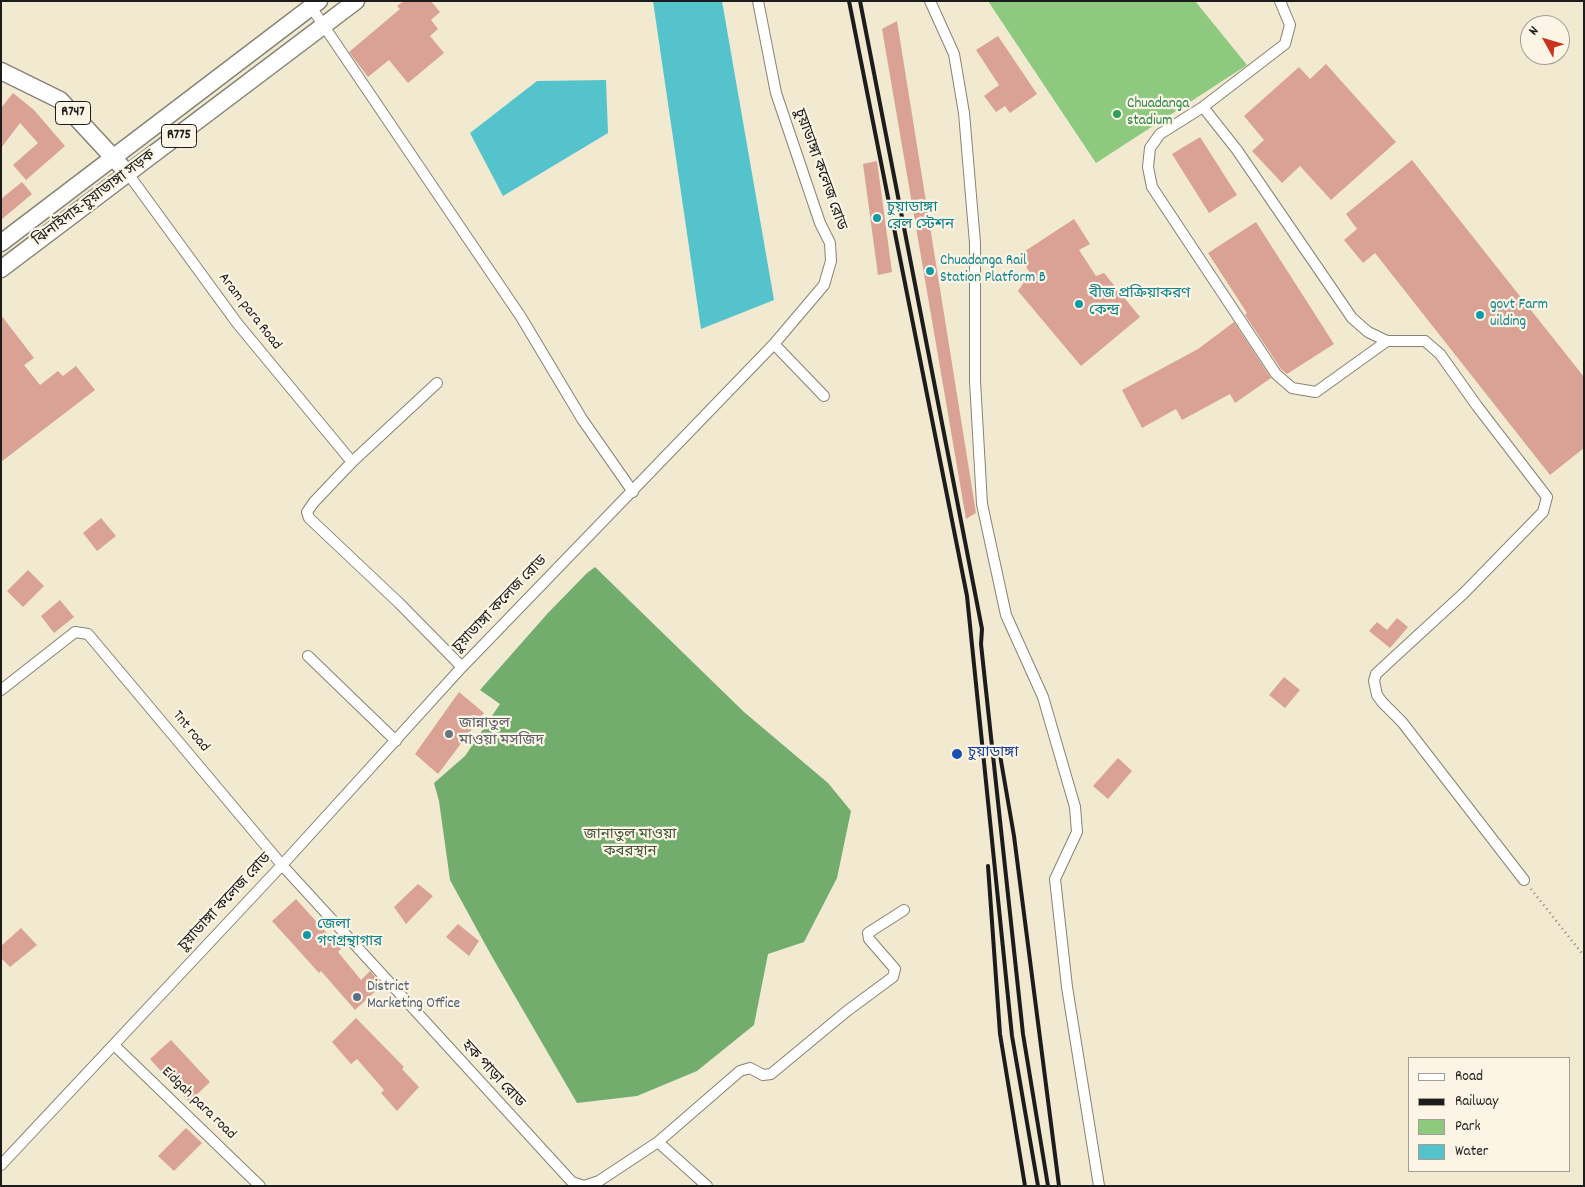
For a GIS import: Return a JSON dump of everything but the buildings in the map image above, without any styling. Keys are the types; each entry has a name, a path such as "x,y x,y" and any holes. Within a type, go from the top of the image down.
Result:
{"main road":[{"name":"ঝিনাইদাহ-চুয়াডাঙ্গা সড়ক","path":"1,269 129,175 356,1"},
{"name":"ঝিনাইদাহ-চুয়াডাঙ্গা সড়ক","path":"1,243 115,157 220,74 315,4"},
{"name":"R747","path":"1,71 60,100 115,157 129,175"},
{"path":"220,74 234,94"}],"street":[{"name":"চুয়াডাঙ্গা কলেজ রোড","path":"1,1165 396,742 462,667 774,344 824,285 831,261 830,243 820,223 776,93 758,1"},
{"path":"930,1 954,54 964,113 975,243 975,381 982,504 1006,615 1043,697 1075,807 1077,832 1055,879 1067,987 1099,1186"},
{"path":"1280,1 1290,26 1285,44 1203,107 1160,134 1150,148 1148,167 1152,187 1276,374 1292,388 1316,392 1388,341"},
{"path":"315,4 323,27 521,317 582,420 633,492"},
{"path":"1203,107 1236,150 1352,318 1368,332 1388,341 1425,341 1440,354 1477,406 1547,497 1543,512 1464,593 1376,674 1374,681 1377,695 1402,722 1524,880"},
{"name":"Aram para Road","path":"129,175 237,323 352,462"},
{"path":"774,344 824,396"},
{"path":"437,383 352,462 307,512 309,518 399,603 462,667"},
{"name":"Tnt road","path":"1,690 70,636 82,632 94,638 282,865"},
{"path":"308,656 396,742"},
{"name":"হক পাড়া রোড","path":"282,865 572,1182 584,1186 599,1181 658,1142 740,1071 750,1068 763,1075 772,1074 847,1011 893,977 894,970 869,939 868,932 904,910"},
{"name":"Eidgah para road","path":"114,1045 260,1186"},
{"path":"658,1142 707,1186"}],"path":[{"path":"1524,880 1584,956"}],"green space":[{"name":"Chuadanga stadium","path":"988,1 1195,1 1247,65 1096,163"},
{"name":"জানাতুল মাওয়া কবরস্থান","path":"595,567 744,712 828,783 851,811 837,878 804,942 768,954 754,1025 697,1071 637,1096 577,1103 450,880 439,801 434,783 465,756 500,704 480,690 548,613"}],"water":[{"path":"653,1 722,1 774,300 701,329"},
{"path":"606,80 608,133 503,196 470,133 537,81"}],"railway":[{"path":"849,1 967,596 1012,1036 1038,1186"},
{"path":"860,1 982,629 981,644 1023,1034 1048,1186"},
{"path":"1000,755 1014,836 1059,1186"},
{"path":"988,866 1000,1034 1025,1186"}],"place":[{"name":"Chuadanga stadium","path":"1117,114"},
{"name":"চুয়াডাঙ্গা রেল স্টেশন","path":"877,218"},
{"name":"Chuadanga Rail Station Platform B","path":"930,271"},
{"name":"বীজ প্রক্রিয়াকরণ কেন্দ্র","path":"1079,304"},
{"name":"govt Farm uilding","path":"1480,315"},
{"name":"জান্নাতুল মাওয়া মসজিদ","path":"449,734"},
{"name":"চুয়াডাঙ্গা","path":"957,754"},
{"name":"জেলা গণগ্রন্থাগার","path":"307,935"},
{"name":"District Marketing Office","path":"357,997"}]}
